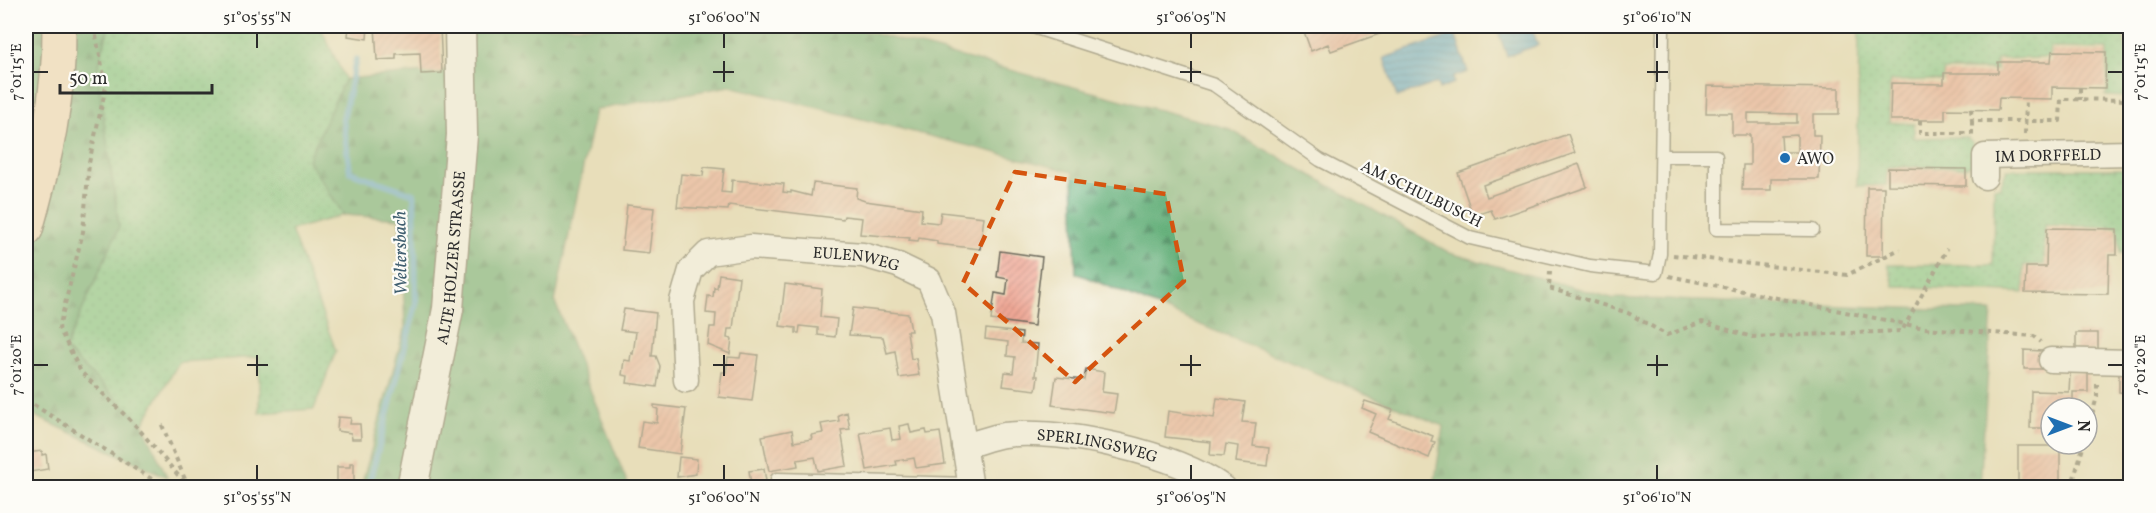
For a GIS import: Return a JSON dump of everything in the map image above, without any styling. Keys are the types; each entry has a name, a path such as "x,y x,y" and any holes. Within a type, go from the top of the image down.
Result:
{"main road":[{"path":"26,229 45,164 60,64 59,26"}],"street":[{"name":"ALTE HOLZER STRASSE","path":"412,488 448,309 462,135 460,26"},
{"name":"IM DORFFELD","path":"1985,177 1985,156 2130,153"},
{"name":"EULENWEG","path":"687,380 682,301 691,270 708,253 751,247 863,255 898,265 929,280 943,313 971,486"},
{"path":"2051,360 2130,362"},
{"name":"SPERLINGSWEG","path":"964,446 1004,435 1064,436 1132,449 1205,474 1224,488"}],"lane":[{"name":"AM SCHULBUSCH","path":"1030,26 1214,85 1320,160 1470,238 1551,258 1656,273"},
{"path":"1656,273 1660,254 1663,26"},
{"path":"1662,156 1716,156 1716,229 1813,230"},
{"name":"EULENWEG","path":"777,480 971,486"}],"path":[{"path":"94,26 106,86 89,163 82,232 59,328 81,372 136,426 189,488"},
{"path":"2080,88 2080,100"},
{"path":"2024,156 2026,98"},
{"path":"1972,122 2060,122 2061,99 2130,100"},
{"path":"1920,120 1920,133 1971,133 1971,109"},
{"path":"1660,254 1847,275 1900,249"},
{"path":"1551,258 1549,288 1628,313 1667,335 1702,322 1752,337 1902,331 1947,249"},
{"path":"1656,273 1907,324 2034,336 2048,347 2051,360"},
{"path":"2097,361 2097,396"},
{"path":"26,400 166,488"},
{"path":"162,425 189,488"},
{"path":"2071,488 2080,456"}],"highlighted area":[{"path":"1015,172 1166,194 1184,281 1075,382 963,283"}],"green space":[{"path":"26,26 109,26 97,71 119,227 65,349 143,424 167,477 26,412"},
{"path":"109,26 320,26 345,79 308,160 344,215 291,230 336,351 314,409 259,413 259,357 179,362 143,424 65,349 119,227 97,71"},
{"path":"472,26 846,26 1227,128 1450,253 1612,298 1992,311 1980,487 1434,487 1443,426 1076,273 1073,172 730,86 595,110 555,302 629,487 361,487 405,327 400,219 344,215 308,160 345,79 448,70"},
{"path":"1859,26 2121,26 2130,67 2130,97 2106,96 2107,49 2050,48 2049,58 1997,59 1996,70 1944,70 1942,80 1890,81 1889,122 1914,124 1914,138 1967,137 1973,143 1973,164 1966,167 1887,167 1886,185 1857,186"},
{"path":"2007,169 2130,169 2130,253 2120,253 2118,227 2045,225 2044,265 2024,265 2024,293 1894,286 1888,264 1993,265 1994,187 2000,187"}],"water":[{"path":"1496,26 1531,26 1538,45 1507,56"},
{"path":"1455,34 1468,72 1453,77 1454,83 1439,89 1437,83 1397,97 1384,58"}],"building":[{"path":"349,26 368,26 367,39 348,36"},
{"path":"375,26 440,26 442,73 421,74 420,53 396,54 396,59 377,60"},
{"path":"1302,26 1402,26 1331,51 1328,44 1311,51"},
{"path":"2052,51 2106,52 2105,88 2052,87 2052,99 1999,98 1998,110 1945,109 1945,120 1890,120 1891,83 1944,84 1944,73 1998,73 1998,62 2051,62"},
{"path":"1707,86 1839,88 1839,114 1813,114 1813,135 1820,135 1819,179 1771,179 1771,190 1742,190 1743,165 1750,165 1750,135 1732,135 1732,113 1706,113","holes":["1748,113 1797,114 1797,123 1748,123","1797,135 1797,152 1782,152 1781,136"]},
{"path":"1568,134 1575,153 1483,185 1487,197 1579,164 1587,187 1495,219 1491,210 1473,216 1458,173"},
{"path":"704,167 724,169 721,192 731,193 732,180 784,184 783,192 791,193 791,191 811,196 813,183 857,188 856,198 865,201 922,209 921,221 939,223 941,212 984,217 980,249 937,244 937,241 919,238 918,241 909,240 910,238 860,234 862,218 844,216 843,219 729,205 728,210 677,207 681,174 703,176"},
{"path":"1888,168 1966,169 1966,186 1888,185"},
{"path":"1867,187 1884,187 1883,256 1866,256"},
{"path":"627,205 654,208 649,253 622,250"},
{"path":"2047,228 2117,229 2117,255 2109,255 2108,294 2025,293 2026,267 2046,267"},
{"path":"1000,251 1042,257 1034,326 991,320 995,293 1006,295 1008,279 997,277"},
{"path":"719,274 739,277 733,329 728,329 727,338 732,339 730,354 708,345 710,327 715,327 716,314 706,313 708,296 713,297"},
{"path":"785,284 822,289 820,317 837,319 835,337 818,335 818,328 800,326 799,333 796,333 796,328 780,326"},
{"path":"853,308 908,314 911,331 907,331 911,359 916,358 919,375 899,378 895,351 887,353 883,337 849,335"},
{"path":"624,309 656,313 652,356 656,356 660,366 657,387 627,383 628,376 622,375 624,360 630,361 631,353 633,354 636,332 620,330"},
{"path":"986,329 1022,333 1021,343 1038,344 1036,390 1003,386 1005,372 1013,373 1015,357 1007,356 1008,342 985,339"},
{"path":"2076,333 2098,333 2098,351 2076,351"},
{"path":"2024,350 2042,351 2042,369 2024,369"},
{"path":"741,353 758,355 752,401 719,397 722,372 726,372 728,357 740,358"},
{"path":"1086,369 1104,372 1102,392 1117,394 1114,413 1052,405 1056,377 1084,380"},
{"path":"2070,373 2088,373 2088,392 2073,392 2073,396 2039,396 2039,428 2030,428 2031,391 2069,392"},
{"path":"2119,374 2130,374 2130,393 2119,392"},
{"path":"1217,398 1245,402 1242,422 1256,423 1253,446 1269,448 1267,466 1236,462 1238,446 1226,444 1224,456 1210,455 1211,442 1165,437 1168,411 1214,418"},
{"path":"1365,401 1393,410 1389,419 1433,436 1431,441 1435,442 1429,458 1368,432 1376,414 1362,408"},
{"path":"654,405 686,409 680,454 638,448 642,421 657,423 658,409 654,408"},
{"path":"847,412 850,429 841,430 847,466 818,471 815,457 797,460 798,466 769,471 762,436 792,430 794,442 812,439 811,435 823,433 821,424 839,421 838,415"},
{"path":"338,417 351,418 350,424 360,424 361,439 352,439 351,433 337,431"},
{"path":"909,424 911,433 926,430 927,434 940,432 945,464 916,468 914,458 896,461 897,465 867,470 860,433 890,428 892,440 901,439 899,426"},
{"path":"2018,446 2039,446 2039,456 2060,456 2060,482 2018,482"},
{"path":"2128,447 2130,447 2130,483 2128,483"},
{"path":"42,451 42,455 46,454 48,469 30,472 27,453"},
{"path":"679,457 697,459 696,474 677,477"},
{"path":"350,463 354,463 354,488 337,488 337,467 350,467"},
{"path":"764,469 766,481 751,484 749,471"}],"waterway":[{"name":"Weltersbach","path":"356,59 343,119 350,172 414,194 416,304 368,488"}],"place":[{"name":"AWO","path":"1785,158"}]}
